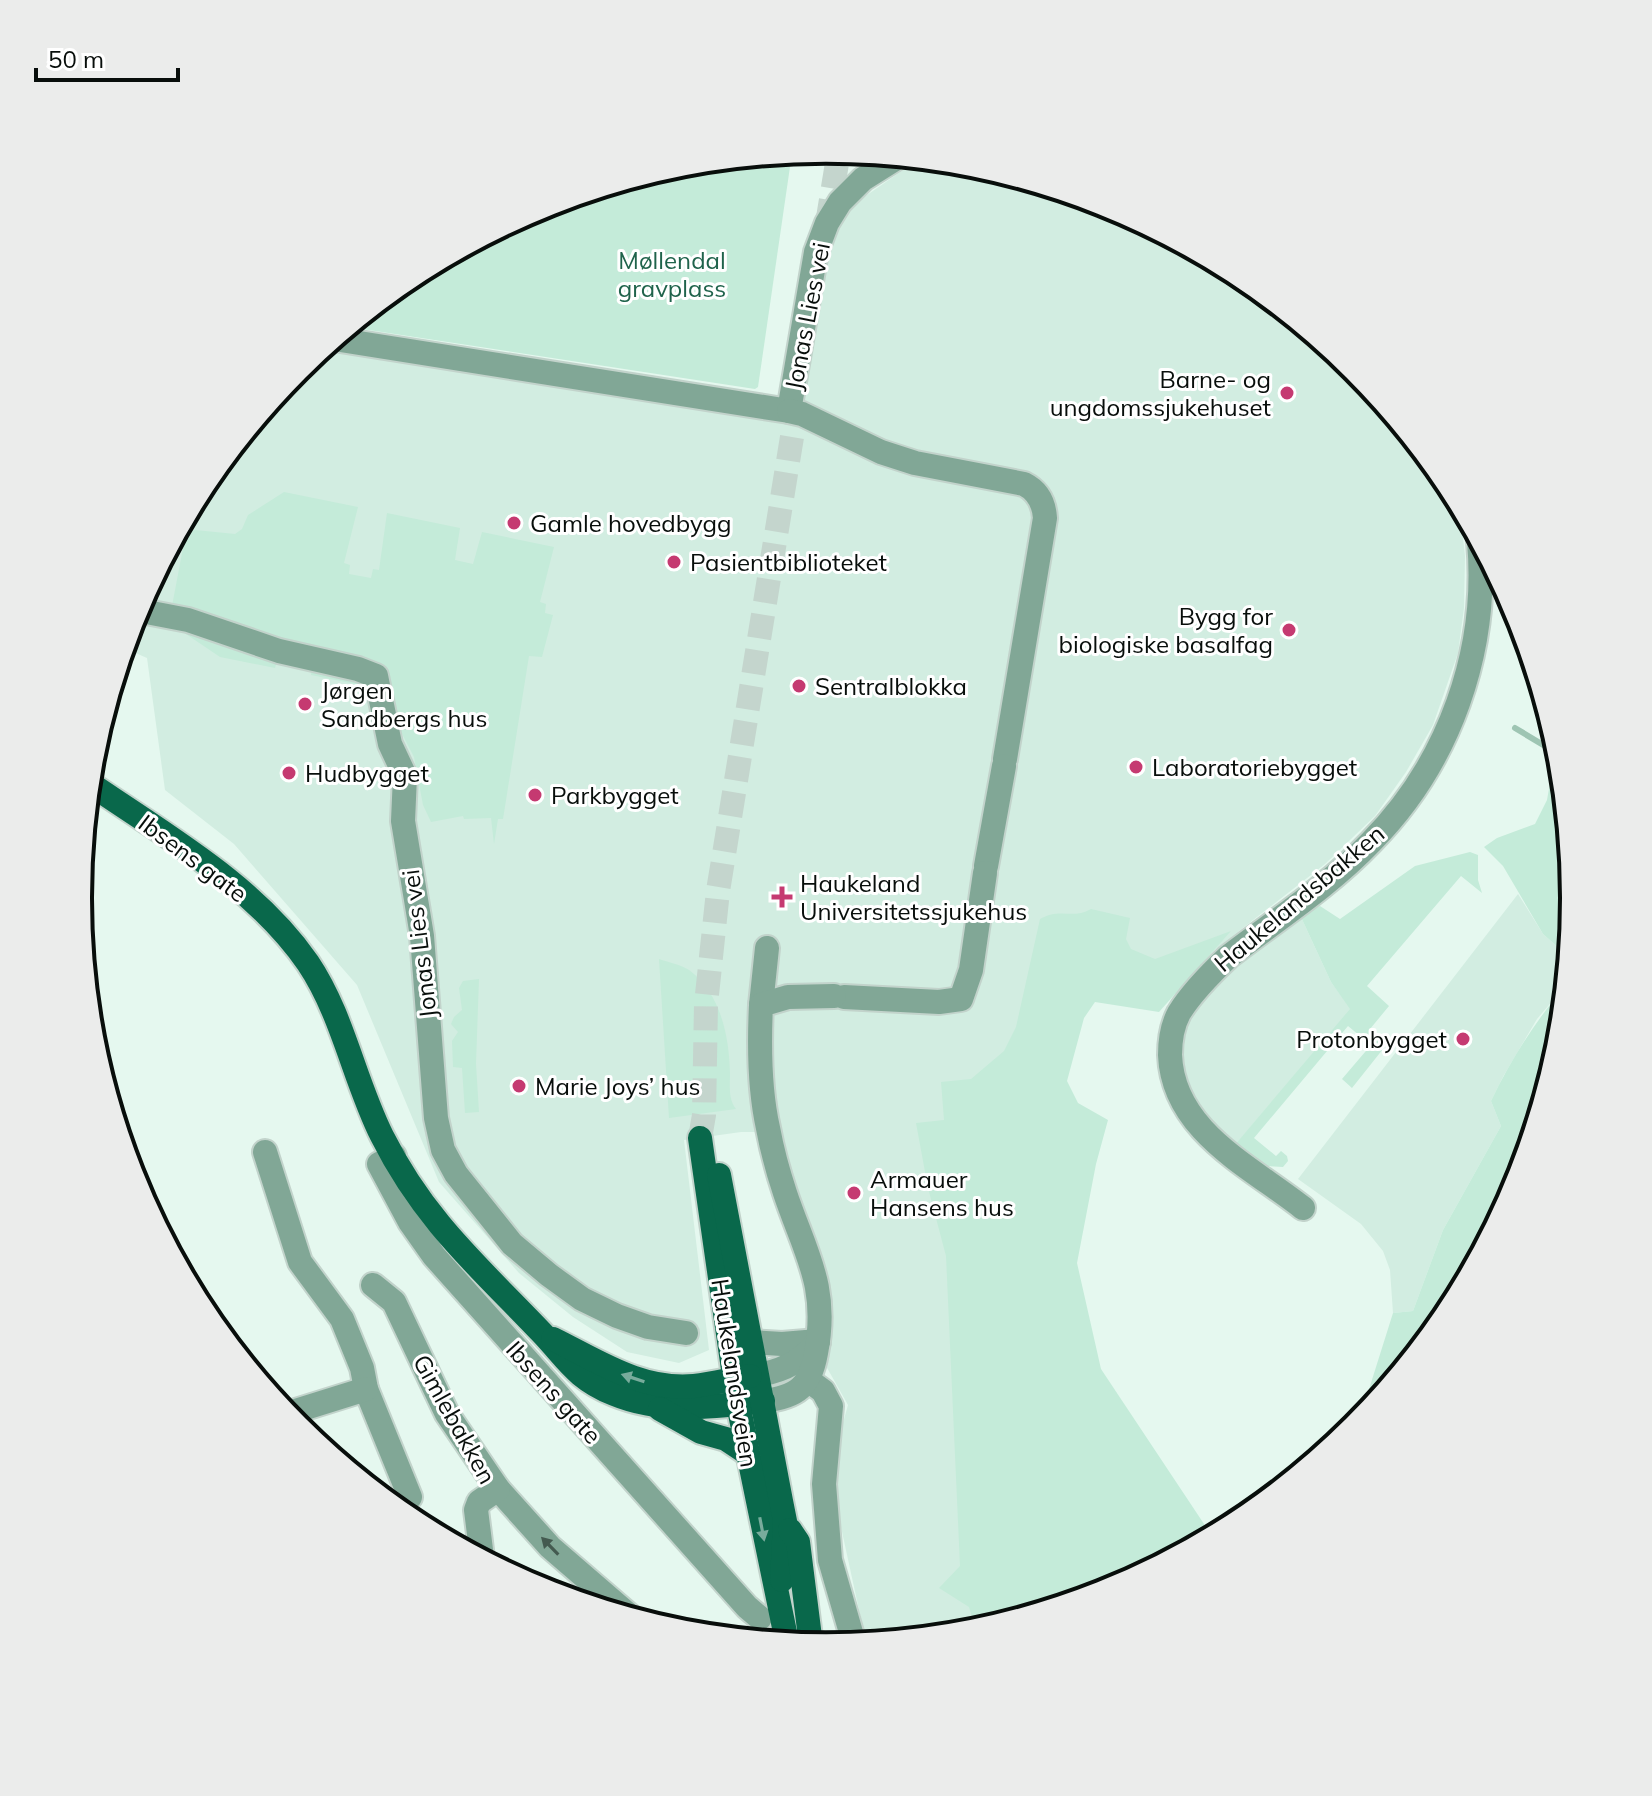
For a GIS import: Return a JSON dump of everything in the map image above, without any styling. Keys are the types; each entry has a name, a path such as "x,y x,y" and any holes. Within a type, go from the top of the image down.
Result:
{"main road":[{"name":"Ibsens gate","path":"100,791 200,859 281,928 310,966 332,1009 365,1096 394,1156 426,1209 454,1245 544,1335 565,1362 597,1386 656,1406 685,1408 763,1401"},
{"name":"Haukelandsveien","path":"778,1622 738,1404 747,1377 752,1342 706,1138 747,1377 763,1401 785,1521 778,1622"},
{"name":"Ibsens gate","path":"544,1335 621,1374 648,1382 694,1386 747,1377"},
{"path":"656,1406 701,1432 726,1439 747,1453"},
{"name":"Haukelandsveien","path":"785,1521 798,1542 809,1631"}],"street":[{"name":"Jonas Lies vei","path":"789,411 816,252 827,223 840,202 863,179 883,167"},
{"name":"Jonas Lies vei","path":"348,341 789,411 802,414 881,452 933,467 1024,484 1035,491 1045,518 971,970 961,999 939,1002 839,996 788,997 761,1005"},
{"name":"Haukelandsbakken","path":"1303,1208 1230,1155 1188,1113 1176,1092 1171,1069 1171,1035 1179,1014 1210,974 1370,843 1387,825 1431,764 1457,706 1474,648 1480,566"},
{"name":"Jonas Lies vei","path":"150,613 188,620 279,651 376,676 390,744 405,776 403,821 422,936 436,1118 443,1150 456,1174 512,1244 549,1275 582,1299 617,1316 648,1327 686,1333"},
{"path":"767,948 761,1005 760,1061 767,1126 784,1192 818,1284 821,1322 808,1380 823,1391 831,1406 824,1484 830,1560 851,1631"},
{"path":"265,1152 300,1262 357,1293 366,1389 410,1497"},
{"name":"Ibsens gate","path":"394,1156 379,1164 410,1222 434,1256 747,1607 778,1622"},
{"name":"Gimlebakken","path":"357,1293 394,1302 447,1414 498,1489 479,1502 476,1510 480,1545"},
{"name":"Haukelandsveien","path":"752,1342 782,1344 818,1341"},
{"name":"Haukelandsveien","path":"747,1377 777,1371 798,1361 818,1341"},
{"name":"Haukelandsveien","path":"763,1401 795,1393 808,1380"},
{"path":"300,1410 366,1389"},
{"path":"498,1489 550,1547 611,1599"}],"shaded area":[{"name":"Haukeland Universitetssjukehus","path":"905,169 1016,189 1107,220 1151,240 1234,288 1310,346 1345,379 1378,414 1436,490 1462,531 1465,556 1464,608 1458,653 1433,725 1406,772 1375,816 1325,864 1193,967 1075,958 977,1570 976,1616 922,1626 863,1630 829,1472 848,1405 826,1366 830,1322 771,1132 741,1132 684,1140 709,1350 679,1363 627,1352 573,1317 519,1273 439,1182 357,985 234,844 165,790 147,658 135,653 168,573 216,490 274,414 349,340 793,411 825,224"},
{"name":"Protonbygget","path":"1518,894 1543,934 1558,947 1553,1000 1537,1019 1491,1101 1501,1126 1443,1230 1413,1311 1393,1313 1390,1270 1383,1251 1361,1224 1298,1179"},
{"path":"1300,915 1331,982 1351,1009 1235,1145 1209,1123 1181,1083 1183,1030 1210,987"}],"green space":[{"name":"Møllendal gravplass","path":"790,165 758,387 755,389 363,329 459,262 545,220 636,189 683,178 730,170"},
{"path":"284,492 358,507 344,563 350,565 349,574 371,578 373,569 379,570 387,513 460,528 455,560 473,564 482,532 554,547 540,602 546,604 545,613 553,615 542,657 529,656 503,819 498,819 494,844 491,818 464,819 463,816 431,822 423,805 414,757 398,726 393,697 364,694 365,686 311,675 312,668 277,661 275,668 220,657 183,632 172,606 184,542 190,531 235,534 242,529 248,515"},
{"path":"1550,781 1558,850 1558,947 1543,934 1503,866 1484,847 1497,838 1535,824 1547,800"},
{"path":"1470,852 1478,855 1478,880 1482,893 1461,876 1367,986 1389,1006 1370,1029 1384,1043 1383,1049 1352,1088 1342,1079 1371,1045 1348,1026 1254,1138 1276,1156 1281,1151 1287,1156 1288,1161 1283,1167 1267,1166 1233,1147 1350,1009 1331,982 1300,915 1320,906 1340,919 1415,866"},
{"path":"1091,909 1130,918 1126,939 1131,949 1155,959 1231,931 1159,1012 1095,1002 1084,1018 1067,1081 1078,1103 1108,1120 1096,1164 1077,1263 1101,1369 1205,1526 1107,1576 1062,1593 972,1617 969,1607 939,1588 960,1566 946,1256 928,1188 916,1123 944,1120 941,1082 971,1079 1004,1051 1016,1027 1040,919 1054,914"},
{"path":"659,959 689,970 716,1003 725,1030 731,1096 736,1109 669,1118"},
{"path":"479,979 476,1064 479,1112 465,1113 462,1068 453,1067 452,1041 458,1032 451,1024 462,1010 459,988 463,981"},
{"path":"1553,1002 1535,1088 1521,1134 1484,1223 1436,1306 1368,1393 1393,1313 1413,1311 1443,1230 1501,1126 1491,1101 1524,1041"}],"waterway":[{"path":"1515,728 1544,745"}],"tunnel":[{"path":"827,224 837,164"},
{"path":"700,1138 704,1115 706,1004 718,891 799,394"}],"place":[{"name":"Barne- og ungdomssjukehuset","path":"1287,393"},
{"name":"Gamle hovedbygg","path":"514,523"},
{"name":"Pasientbiblioteket","path":"674,562"},
{"name":"Bygg for biologiske basalfag","path":"1289,630"},
{"name":"Sentralblokka","path":"799,686"},
{"name":"Jørgen Sandbergs hus","path":"305,704"},
{"name":"Laboratoriebygget","path":"1136,767"},
{"name":"Hudbygget","path":"289,773"},
{"name":"Parkbygget","path":"535,795"},
{"name":"Haukeland Universitetssjukehus","path":"782,897"},
{"name":"Protonbygget","path":"1463,1039"},
{"name":"Marie Joys’ hus","path":"519,1086"},
{"name":"Armauer Hansens hus","path":"854,1193"}]}
